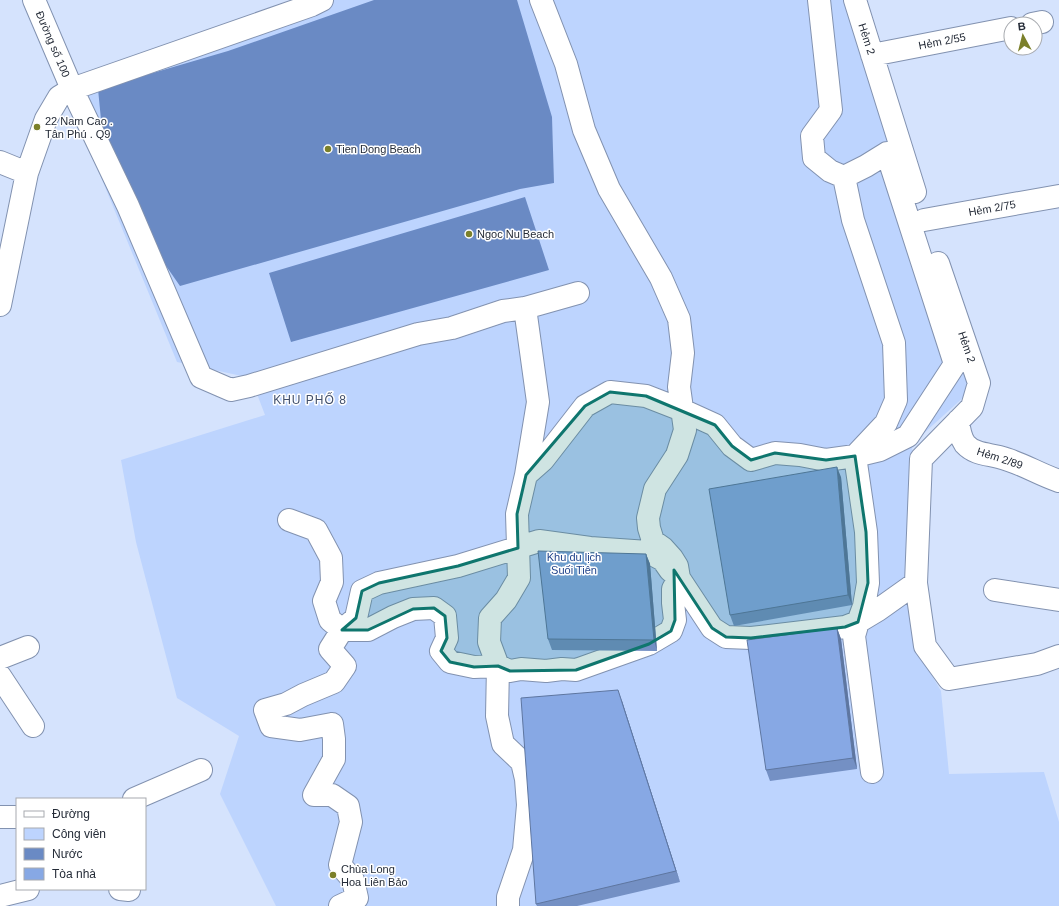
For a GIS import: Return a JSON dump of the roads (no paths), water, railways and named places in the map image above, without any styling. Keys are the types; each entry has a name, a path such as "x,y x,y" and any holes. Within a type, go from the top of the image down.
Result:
{"street":[{"name":"Đường số 100","path":"34,0 72,89 128,206 201,377 231,390 237,389 418,334 452,328 504,311 525,308 578,293"},
{"path":"0,303 27,173 46,119 59,97 72,89 312,6 322,0"},
{"path":"289,520 316,530 332,558 332,582 324,601 330,620 342,630 368,630 393,617 413,609 434,608 445,616 447,638 441,651 450,662 474,667 498,666 510,671 520,669 546,671 562,669 576,670 649,644 671,631 675,620 673,589 679,578 677,566 663,548 653,540 649,528 648,518 655,488 677,454 685,430 679,387 684,353 679,319 661,278 609,189 584,130 566,64 541,0"},
{"path":"526,475 543,460 585,406 610,392 646,396 715,425 732,446 751,460 775,453 800,455 826,460 855,456 880,450 908,436 955,364 887,153 844,177 830,171 814,158 812,136 831,110 819,0"},
{"name":"Hẻm 2","path":"855,0 924,220 979,382 972,407 921,459 916,583 925,646 949,680 1036,664 1059,656"},
{"name":"Hẻm 2/55","path":"872,55 1003,30"},
{"path":"0,162 27,173"},
{"path":"844,177 853,220 894,343 895,364 896,400 886,422 855,456"},
{"name":"Hẻm 2/75","path":"924,220 1059,196"},
{"path":"508,906 508,898 524,850 528,805 526,779 522,762 503,744 497,716 498,666 489,642 490,618 506,600 519,578 517,514 526,475 538,402 525,308"},
{"name":"Hẻm 2/89","path":"958,421 960,435 965,444 977,452 1016,461 1046,476 1059,480"},
{"path":"855,456 866,532 868,583 864,606 854,636 872,772"},
{"path":"340,906 357,898 354,880 340,865 351,822 348,806 332,796 314,795 334,759 332,724 300,730 282,729 271,726 265,710 286,704 334,682 345,666 330,649 342,630 356,618 362,592 379,583 458,566 539,541 590,548 648,552 662,560 679,578 712,628 726,637 752,638 845,627 858,622 916,583"},
{"path":"995,590 1059,600"},
{"path":"0,658 28,647"},
{"path":"0,676 33,726"},
{"path":"136,798 201,770"},
{"path":"0,817 16,817"},
{"path":"0,896 24,890"}],"water":[{"name":"Tien Dong Beach","path":"374,0 517,0 552,117 554,183 520,189 180,286 107,181 98,89 228,51"},
{"name":"Ngoc Nu Beach","path":"525,197 549,270 291,342 269,273"}],"place":[{"name":"22 Nam Cao . Tân Phú . Q9","path":"37,127"},
{"name":"Tien Dong Beach","path":"328,149"},
{"name":"Ngoc Nu Beach","path":"469,234"},
{"name":"Chùa Long Hoa Liên Bảo","path":"333,875"}],"district":[{"name":"KHU PHỐ 8","path":"310,400"}],"park label":[{"name":"Khu du lịch Suối Tiên","path":"574,563"}]}
